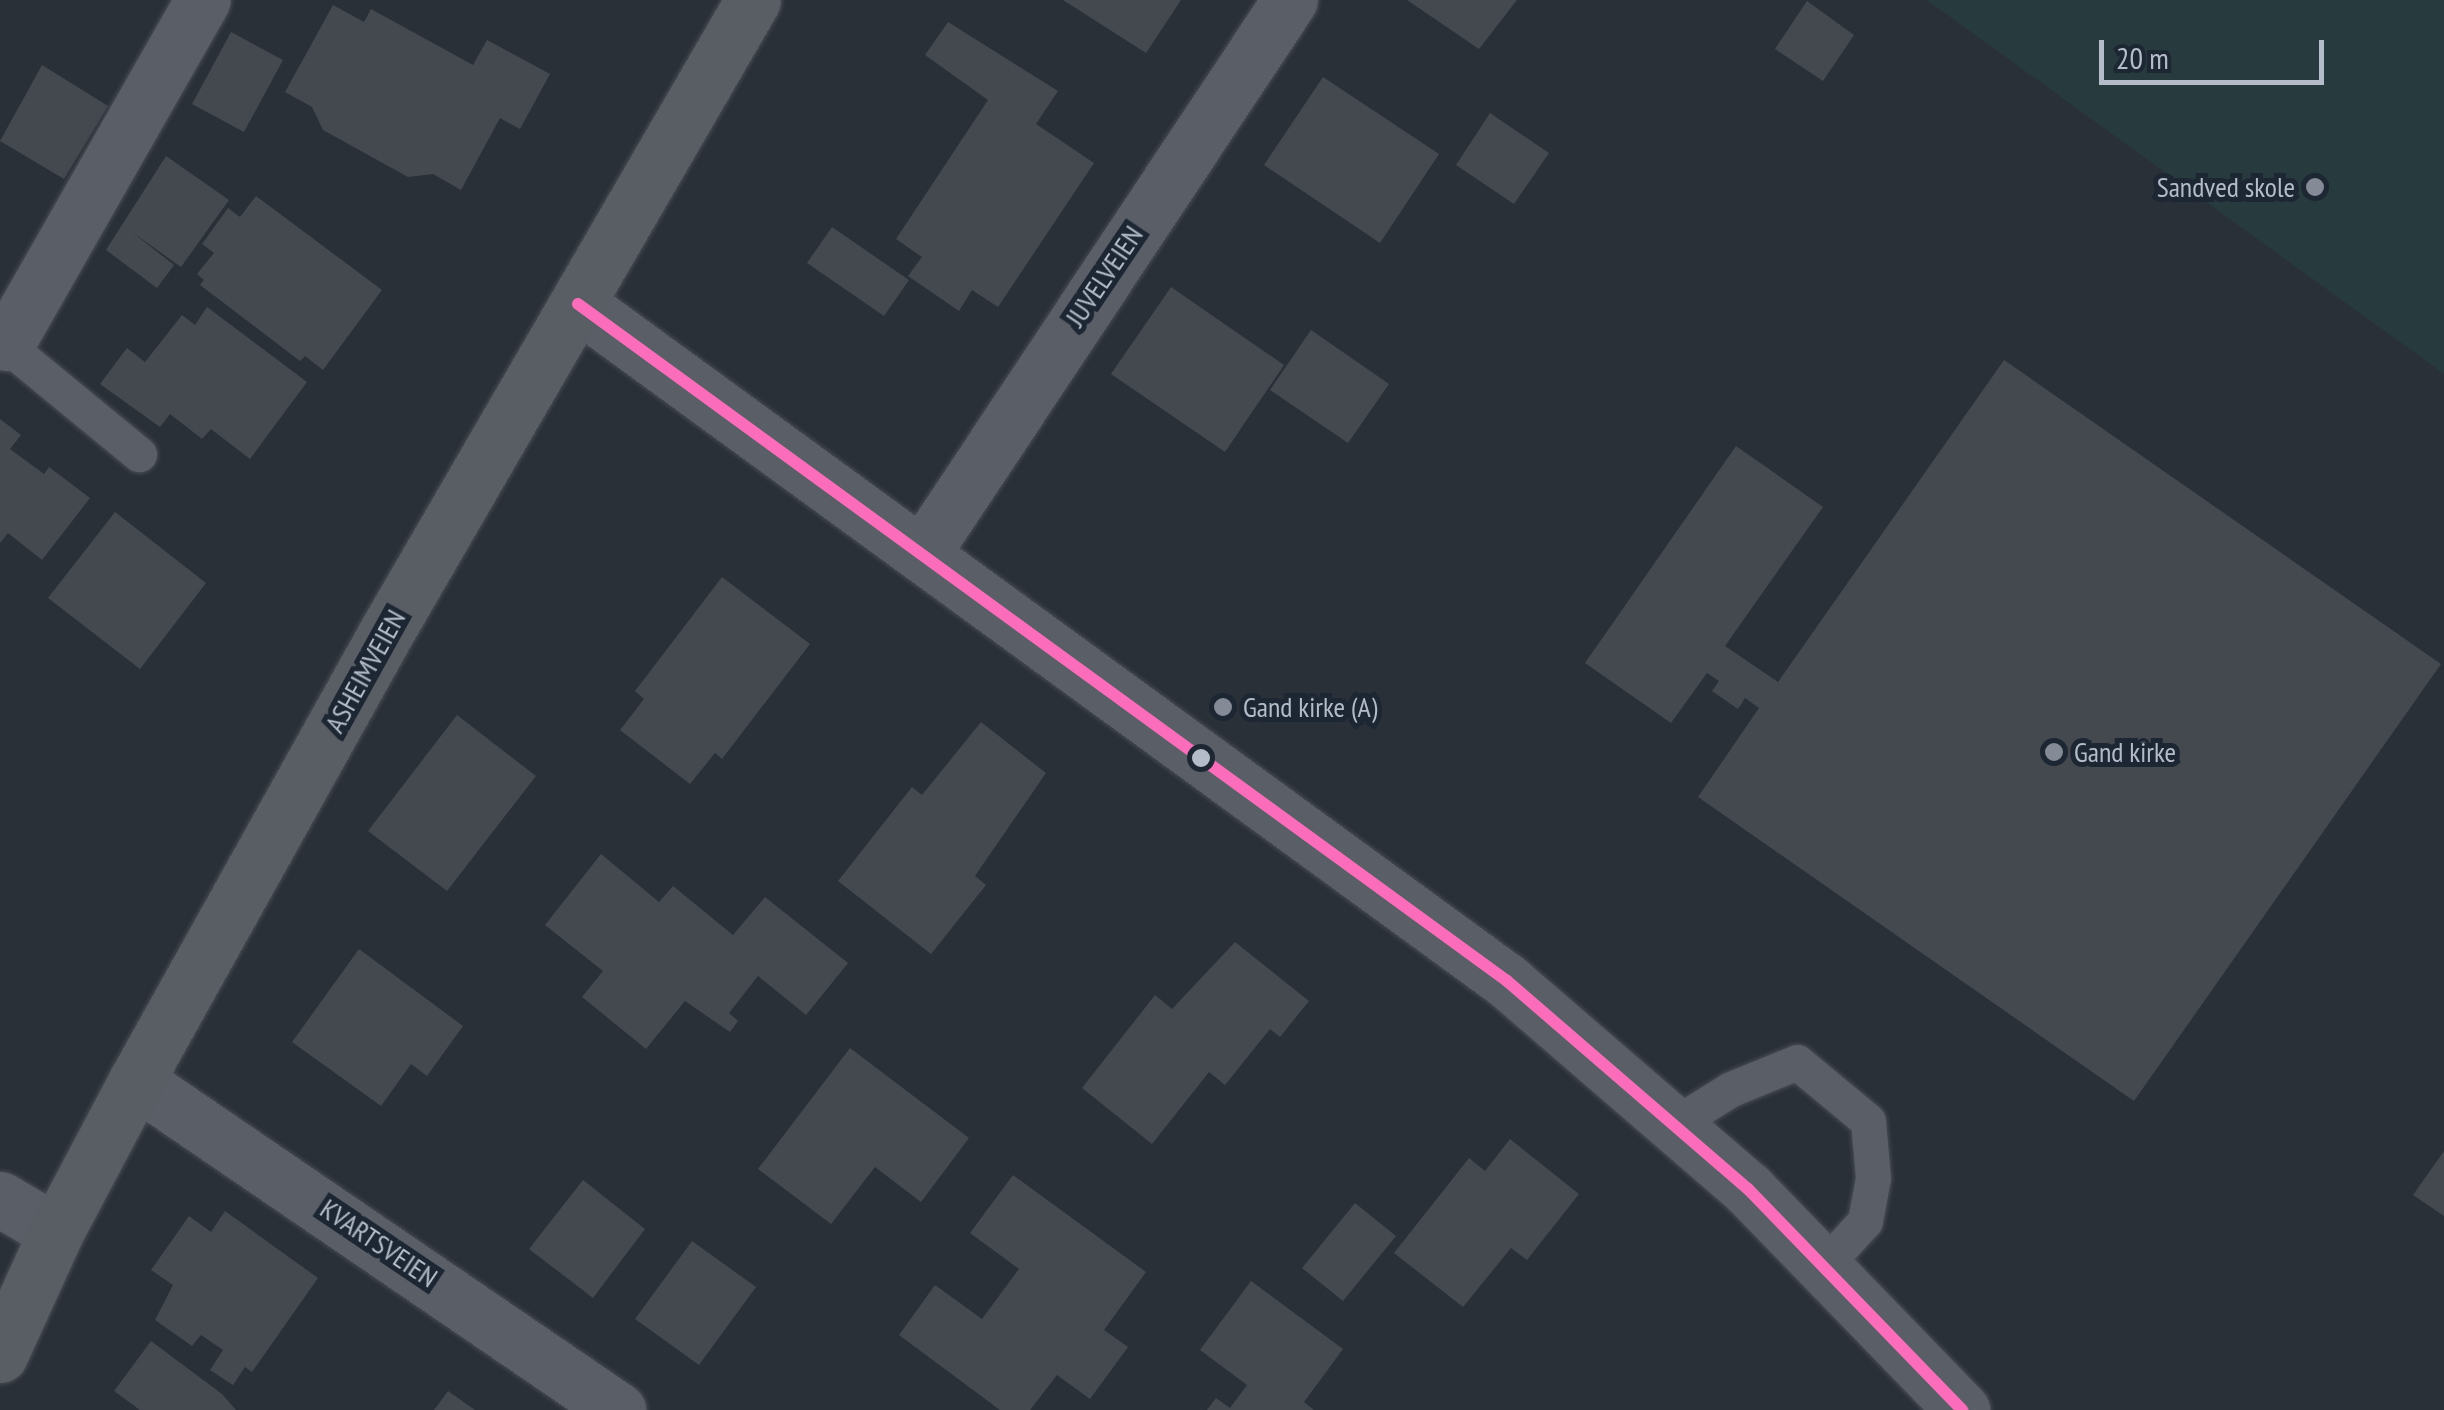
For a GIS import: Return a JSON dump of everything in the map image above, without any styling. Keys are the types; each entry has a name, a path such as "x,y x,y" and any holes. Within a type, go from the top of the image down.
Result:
{"main road":[{"name":"ASHEIMVEIEN","path":"0,1355 56,1232 136,1080 753,0"}],"street":[{"path":"3,341 203,0"},
{"name":"JUVELVEIEN","path":"922,554 1290,0"},
{"path":"578,304 1506,981 1673,1125 1823,1267 1960,1408"},
{"name":"KVARTSVEIEN","path":"136,1080 618,1410"},
{"path":"0,1199 56,1232"}],"lane":[{"path":"3,341 139,454"},
{"path":"1673,1125 1731,1089 1797,1062 1868,1121 1873,1178 1865,1221 1823,1267"}],"green space":[{"name":"Sandved skole","path":"1927,0 2444,0 2444,374"}],"building":[{"path":"1063,0 1181,0 1146,53"},
{"path":"1407,0 1517,0 1479,49"},
{"path":"1807,1 1854,35 1823,81 1775,49"},
{"path":"333,5 364,22 371,9 473,65 487,40 550,74 520,129 500,118 461,190 433,174 408,177 323,130 312,107 285,92"},
{"path":"948,22 1058,91 1036,124 1094,163 998,307 972,290 959,311 908,276 922,257 896,239 988,100 925,55"},
{"path":"231,32 283,60 244,132 192,104"},
{"path":"42,65 108,106 64,179 0,141"},
{"path":"1323,77 1439,154 1380,243 1264,165"},
{"path":"1490,113 1549,153 1514,204 1456,165"},
{"path":"166,156 229,200 181,267 132,232 174,265 157,288 106,250"},
{"path":"256,196 382,290 323,370 305,356 300,361 200,285 204,280 197,274 214,253 202,244 228,208 240,217"},
{"path":"832,227 909,280 884,316 807,263"},
{"path":"1171,287 1284,365 1225,452 1111,374"},
{"path":"207,307 307,382 250,459 211,429 202,439 170,414 160,427 100,384 127,348 145,362 182,315 195,325"},
{"path":"1311,330 1389,384 1348,443 1270,390"},
{"name":"Gand kirke","path":"2004,360 2441,664 2134,1101 1698,797 1759,708 1745,698 1738,709 1712,691 1719,681 1707,673 1671,723 1585,663 1736,446 1823,507 1725,646 1778,682"},
{"path":"0,419 21,435 10,449 44,474 49,467 90,498 42,560 8,533 0,543"},
{"path":"115,512 206,583 140,669 48,598"},
{"path":"722,577 810,644 722,759 715,753 690,784 620,730 644,699 635,691"},
{"path":"457,715 536,776 447,891 368,831"},
{"path":"981,722 1046,773 975,876 986,885 931,954 838,881 912,787 922,795"},
{"path":"601,854 659,902 673,886 733,935 765,897 848,963 806,1015 758,976 729,1013 738,1021 730,1032 685,1001 646,1049 582,997 603,971 545,925"},
{"path":"1235,942 1309,1001 1280,1037 1270,1029 1225,1085 1209,1072 1152,1144 1082,1088 1155,995 1172,1009"},
{"path":"359,949 463,1026 427,1076 411,1064 381,1106 292,1042"},
{"path":"850,1048 969,1138 921,1202 875,1167 831,1224 758,1169"},
{"path":"1510,1139 1579,1194 1527,1260 1511,1248 1463,1307 1394,1253 1469,1158 1485,1171"},
{"path":"2444,1151 2444,1216 2413,1195"},
{"path":"1013,1175 1146,1272 1104,1330 1128,1347 1090,1399 1057,1375 1030,1410 1000,1410 899,1335 935,1285 982,1319 1019,1269 970,1233"},
{"path":"583,1180 645,1229 593,1298 529,1249"},
{"path":"1355,1203 1396,1236 1343,1301 1302,1268"},
{"path":"225,1211 318,1278 252,1372 245,1367 233,1385 210,1370 223,1350 201,1335 192,1346 155,1320 173,1285 151,1270 189,1216 211,1232"},
{"path":"692,1241 756,1287 699,1365 635,1319"},
{"path":"1251,1281 1343,1349 1304,1402 1314,1410 1207,1410 1216,1398 1230,1408 1247,1385 1200,1350"},
{"path":"151,1341 222,1394 236,1410 140,1410 114,1391"},
{"path":"448,1391 475,1410 434,1410"}],"transit line":[{"path":"578,304 1507,981 1748,1189 1962,1410"}],"place":[{"name":"Sandved skole","path":"2315,187"},
{"name":"Gand kirke (A)","path":"1223,707"},
{"name":"Gand kirke","path":"2054,752"}]}
